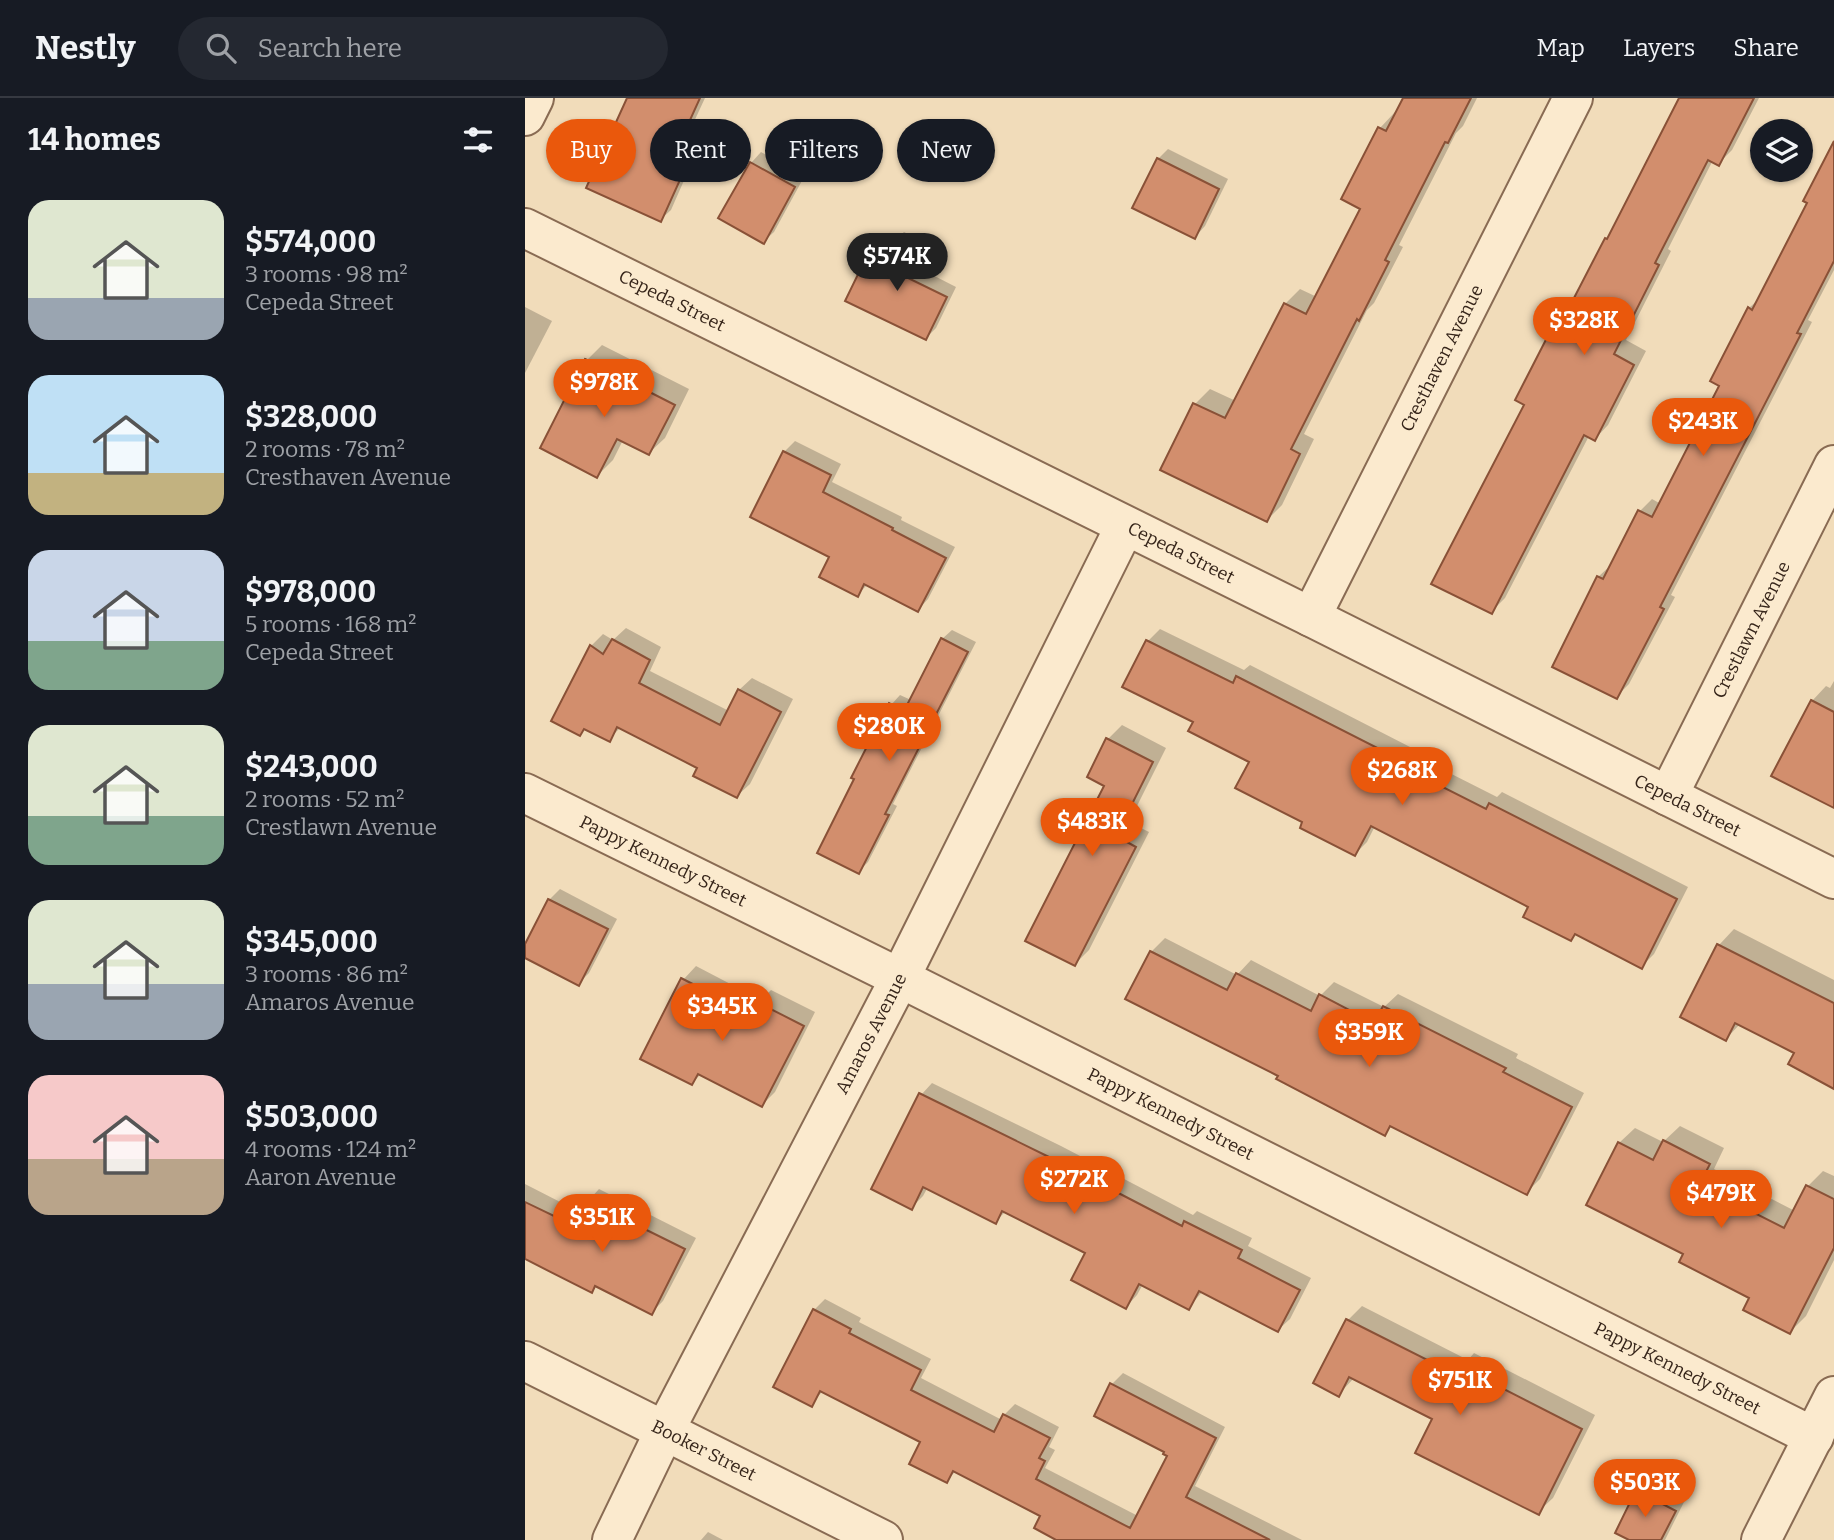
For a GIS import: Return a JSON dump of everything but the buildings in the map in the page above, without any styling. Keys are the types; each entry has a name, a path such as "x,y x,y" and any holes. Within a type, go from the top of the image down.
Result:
{"street":[{"path":"525,117 534,98"},
{"name":"Cresthaven Avenue","path":"1311,617 1573,98"},
{"name":"Cepeda Street","path":"525,228 1834,878"},
{"name":"Crestlawn Avenue","path":"1668,796 1834,465"},
{"name":"Amaros Avenue","path":"612,1540 665,1430 901,978 1125,526"},
{"name":"Pappy Kennedy Street","path":"525,793 901,978 1814,1437"},
{"name":"Booker Street","path":"525,1361 883,1540"},
{"path":"1761,1540 1834,1396"}]}
